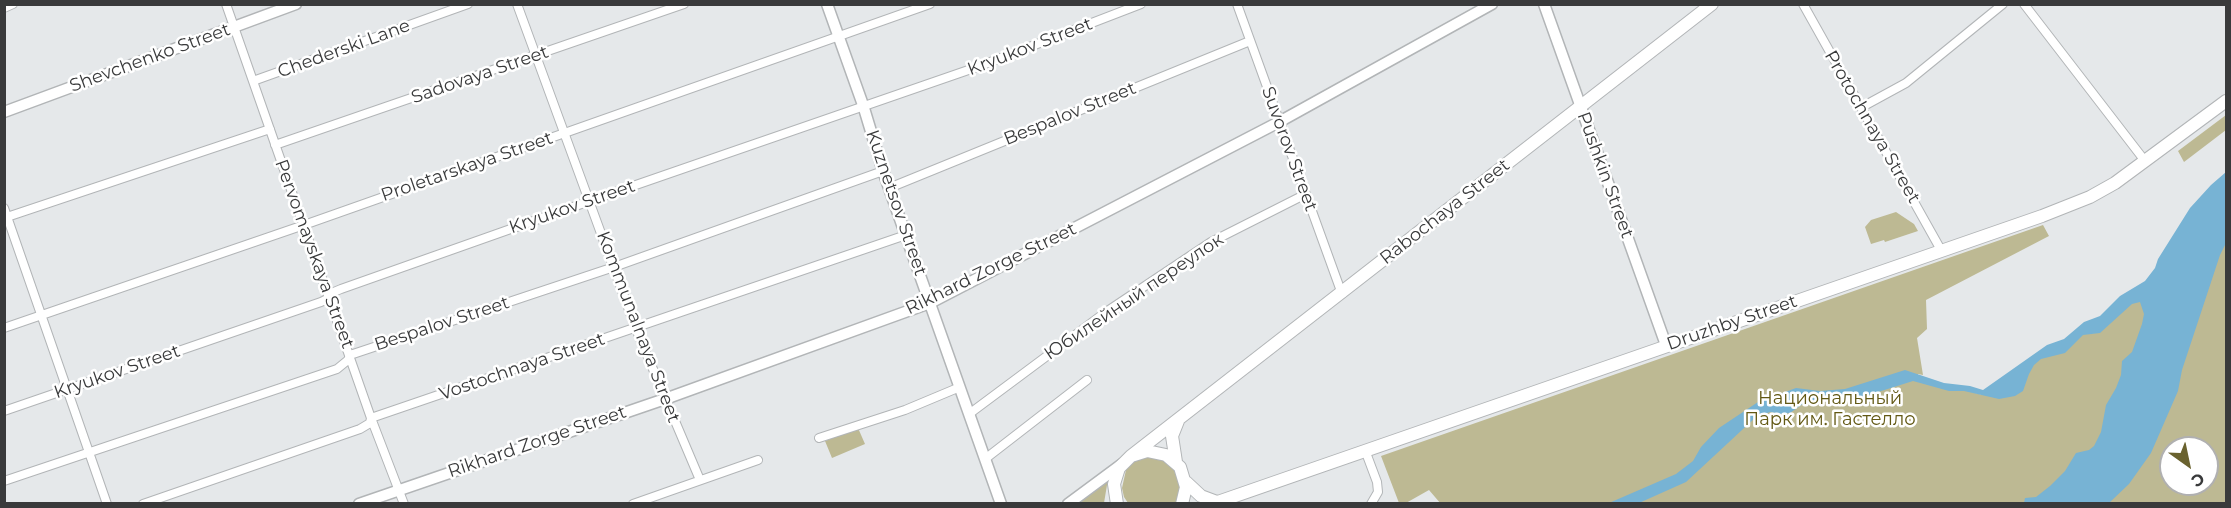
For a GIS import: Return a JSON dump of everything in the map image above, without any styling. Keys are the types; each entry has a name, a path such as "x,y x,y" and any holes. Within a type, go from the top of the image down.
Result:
{"main road":[{"name":"Rabochaya Street","path":"1126,460 1712,4"},
{"name":"Druzhby Street","path":"1186,482 1201,496 1214,503 2042,216 2090,197 2115,183 2226,101"},
{"path":"1179,420 1172,436 1176,462 1186,482 1186,493 1182,504"},
{"path":"1115,501 1114,479 1126,460 1142,452 1154,451 1176,462"}],"street":[{"path":"4,8 13,4"},
{"name":"Pervomayskaya Street","path":"226,4 371,418 404,504"},
{"name":"Shevchenko Street","path":"4,112 296,4"},
{"name":"Chederski Lane","path":"253,81 468,4"},
{"name":"Kommunalnaya Street","path":"517,4 636,329 700,480"},
{"name":"Sadovaya Street","path":"275,145 684,4"},
{"name":"Kuznetsov Street","path":"827,4 863,105 883,171 1001,504"},
{"name":"Proletarskaya Street","path":"4,328 304,225 930,4"},
{"name":"Kryukov Street","path":"4,411 321,302 327,299 329,294 589,201 793,132 863,105 980,66 1142,4"},
{"name":"Suvorov Street","path":"1237,4 1342,294"},
{"name":"Rikhard Zorge Street","path":"359,504 665,399 930,303 1279,122 1492,4"},
{"name":"Pushkin Street","path":"1544,4 1666,345"},
{"name":"Protochnaya Street","path":"1803,4 1941,250"},
{"path":"1862,107 1906,83 2003,4"},
{"path":"2025,5 2145,161"},
{"name":"Bespalov Street","path":"889,188 1250,41"},
{"path":"107,504 69,389 6,215 270,129"},
{"name":"Bespalov Street","path":"4,481 337,369 348,360 350,355 614,267 883,171"},
{"name":"Юбилейный переулок","path":"969,414 1107,312 1211,242 1306,194"},
{"name":"Vostochnaya Street","path":"143,504 360,429 370,423 371,418 906,235"},
{"path":"985,459 1087,380"},
{"path":"819,438 905,410 960,387"},
{"path":"1365,450 1377,482 1378,492 1371,504"},
{"path":"633,504 758,460"},
{"path":"1068,504 1126,460"}],"green space":[{"path":"2226,115 2226,130 2184,162 2178,151"},
{"name":"Национальный Парк им. Гастелло","path":"2226,185 2226,503 1441,504 1429,490 1406,503 1399,503 1381,456 2043,225 2049,236 1926,300 1927,329 1917,338 1923,375 1918,374 1918,378 1983,395 2151,283"},
{"path":"1896,212 1914,224 1918,231 1885,242 1884,240 1871,244 1865,227 1871,220"},
{"path":"858,428 865,444 832,458 825,441"},
{"path":"1150,456 1160,457 1176,468 1182,487 1175,504 1128,503 1124,497 1122,488 1126,470 1133,462"},
{"path":"1108,479 1104,503 1074,504"}],"water":[{"path":"2226,172 2226,243 2182,370 2178,391 2151,453 2129,484 2109,503 2024,503 2025,498 2036,497 2050,486 2065,471 2076,453 2089,450 2094,446 2101,432 2106,405 2121,375 2122,361 2132,352 2142,324 2144,314 2140,302 2132,304 2100,333 2083,335 2065,353 2041,359 2034,365 2023,391 2015,396 1999,399 1964,391 1949,391 1913,381 1856,399 1807,401 1790,413 1770,412 1756,417 1686,482 1639,503 1609,503 1676,474 1693,461 1701,447 1719,428 1758,402 1796,388 1820,391 1845,389 1905,370 1944,383 1983,390 2047,345 2064,339 2084,322 2100,316 2120,296 2145,281 2190,208"}]}
